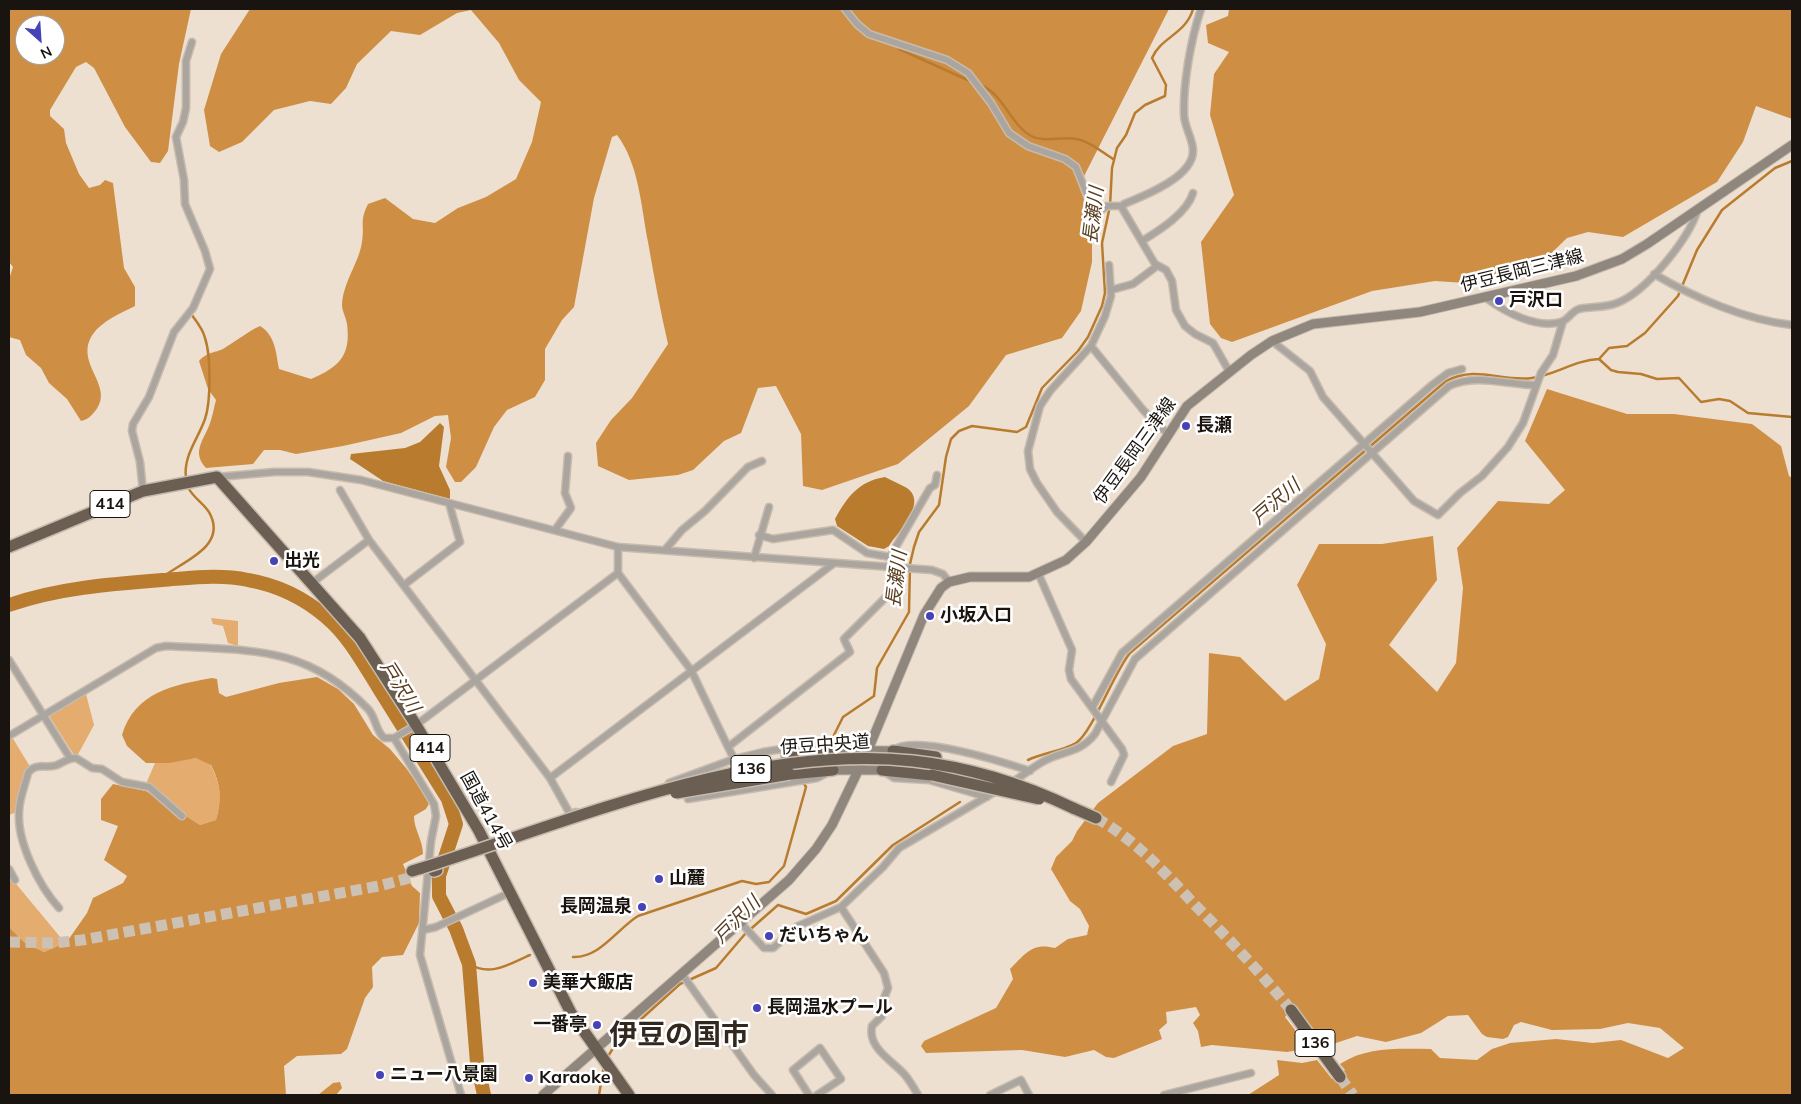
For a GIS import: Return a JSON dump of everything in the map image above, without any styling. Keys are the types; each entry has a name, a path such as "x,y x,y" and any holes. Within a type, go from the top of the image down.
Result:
{"highway":[{"name":"414","path":"9,547 143,491 217,477"},
{"name":"国道414号","path":"217,477 360,638 478,831 570,1013 629,1095"},
{"path":"680,786 740,765 828,750"},
{"path":"893,751 936,757 992,770 1026,781 1051,793 1069,807"},
{"name":"伊豆中央道","path":"417,873 680,786 751,769 806,761 895,760 940,765 986,775 1069,807 1096,820"},
{"name":"伊豆中央道","path":"435,867 669,794 774,770 823,764 869,763 914,766 971,776 1069,807"},
{"path":"669,794 790,774 833,770"},
{"path":"882,770 932,775 1045,800"},
{"name":"136","path":"1289,1011 1339,1078"}],"main road":[{"name":"伊豆長岡三津線","path":"949,582 970,577 1019,578 1038,575 1066,560 1086,542 1141,477 1168,434 1195,398 1272,341 1313,324 1420,312 1486,298 1599,269 1622,259 1647,244 1792,145"},
{"path":"543,1095 789,880 816,849 832,825 868,750 924,615 934,596 949,582"},
{"path":"828,750 893,751"},
{"path":"833,770 882,770"}],"street":[{"path":"845,9 857,24 869,34 947,60 968,73 991,103 1009,133 1028,146 1072,163 1079,172 1092,210 1097,212 1110,206 1122,206 1179,175 1184,171 1193,154 1184,114 1193,37 1201,9"},
{"path":"143,491 140,462 132,431 133,424 149,397 174,332 193,308 210,268 205,251 185,204 184,180 176,137 183,122 186,108 186,62 192,42"},
{"path":"1142,241 1172,220 1189,202 1193,193"},
{"path":"1122,206 1157,266 1166,270 1172,281 1176,310 1185,326 1195,334 1213,343 1229,371"},
{"path":"1486,298 1497,306 1526,319 1542,323 1563,321 1578,309 1618,303 1644,287 1684,238 1695,220 1698,208"},
{"path":"1086,542 1058,512 1037,483 1030,469 1028,451 1040,406 1050,391 1091,346 1105,316 1111,290 1109,266"},
{"path":"1111,290 1133,284 1157,266"},
{"path":"1654,274 1678,288 1758,321 1792,325"},
{"path":"1272,341 1310,371 1323,397 1414,501 1438,515 1460,493 1482,476 1508,447 1523,423 1536,385 1553,355 1563,321"},
{"path":"1091,346 1144,411 1168,434"},
{"path":"1093,709 1122,653 1442,377 1462,369"},
{"path":"741,923 764,948 769,950 778,945 805,922 841,907 883,867 899,848 987,797 1044,761 1079,750 1086,744 1101,720 1135,659 1449,386 1458,382 1478,380 1505,384 1536,385"},
{"path":"555,530 571,508 565,493 568,456"},
{"path":"665,550 682,530 705,511 748,467 762,461"},
{"path":"217,477 274,472 308,472 361,480 618,547 833,564 916,568 939,572 949,582"},
{"path":"890,557 930,488 935,484 937,474"},
{"path":"340,490 369,540 474,681 550,778 570,814 666,785 734,759 826,742 845,750"},
{"path":"404,585 460,542 449,503"},
{"path":"754,558 759,535 769,507"},
{"path":"759,535 772,539 832,530 867,552 890,557"},
{"path":"312,583 369,540"},
{"path":"618,547 618,573 691,670 750,788"},
{"path":"728,747 850,652 844,639 895,588 894,568 890,557"},
{"path":"550,778 833,564"},
{"path":"9,736 156,648 166,646 272,653 302,663 329,675 370,711 378,733 384,738 397,737 414,727 618,573"},
{"path":"1038,575 1072,650 1069,670 1071,679 1124,755 1111,782"},
{"path":"9,660 70,758"},
{"path":"397,737 430,797 436,816 431,841 424,930 420,955 461,1095"},
{"path":"893,751 903,745 961,751 994,758 1030,771"},
{"path":"59,908 46,891 23,845 19,809 29,770 37,766 54,766 70,758 76,758 92,768 102,769 122,782 149,787 182,816"},
{"path":"688,799 816,778 833,770"},
{"path":"882,770 894,778 929,780 987,797"},
{"path":"9,869 15,880"},
{"path":"424,930 436,927 509,893"},
{"path":"841,907 884,973 888,985 881,1006 882,1016 872,1026 872,1037 884,1056 904,1075 918,1095"},
{"path":"682,974 754,1075 772,1095"},
{"path":"809,1095 793,1070 820,1048 841,1079 817,1095"},
{"path":"1164,1095 1251,1073"},
{"path":"990,1095 1021,1080 1029,1095"}],"shaded area":[{"path":"9,9 191,9 179,64 168,151 160,163 151,162 125,127 94,68 86,62 76,67 50,110 50,116 64,129 66,143 79,174 89,188 100,185 105,180 113,183 124,268 135,287 135,306 101,325 93,334 88,345 90,364 101,392 101,401 91,416 86,419 81,421 67,399 49,383 41,368 26,355 20,340 9,337 9,279 13,267 9,262"},
{"path":"250,9 1169,9 1079,186 1092,221 1092,262 1081,311 1062,338 1006,355 969,406 898,464 822,490 803,486 801,434 776,386 758,388 741,433 724,441 693,470 678,475 629,480 598,466 596,443 611,420 632,398 668,344 635,172 617,135 612,137 594,198 574,307 562,320 545,349 545,380 535,397 507,410 494,427 476,467 461,482 455,482 446,467 451,438 448,415 435,416 401,433 343,446 296,454 280,450 264,450 253,464 206,468 201,462 199,450 209,427 216,400 208,389 199,361 206,355 222,349 260,326 272,339 279,369 311,379 336,365 345,352 347,344 347,324 342,307 343,297 360,250 363,236 363,219 368,204 385,198 413,219 435,223 458,208 486,197 516,179 532,142 541,102 519,80 499,43 471,10 457,13 420,35 391,31 357,64 346,88 331,104 310,101 274,110 242,142 219,152 210,146 204,110 221,54"},
{"path":"1229,9 1792,9 1792,119 1756,106 1743,142 1717,182 1623,237 1588,232 1567,238 1529,275 1465,283 1435,281 1372,291 1232,342 1221,338 1210,324 1201,242 1234,195 1210,115 1214,74 1229,52 1208,43 1206,25 1228,16"},
{"path":"1547,389 1627,414 1674,414 1752,424 1781,446 1789,476 1792,478 1792,1095 1248,1095 1279,1075 1277,1060 1302,1063 1317,1060 1332,1079 1345,1070 1340,1064 1362,1054 1384,1050 1431,1049 1440,1058 1477,1060 1492,1049 1510,1043 1556,1039 1593,1043 1621,1040 1668,1058 1684,1048 1660,1028 1628,1023 1600,1029 1552,1030 1521,1022 1514,1025 1508,1037 1503,1039 1487,1037 1482,1034 1468,1015 1448,1016 1421,1033 1386,1042 1357,1036 1324,1047 1294,1008 1285,1017 1309,1048 1287,1052 1212,1045 1201,1047 1198,1031 1193,1023 1200,1015 1196,1007 1166,1012 1167,1023 1159,1030 1162,1039 1114,1058 1106,1057 1094,1050 1065,1057 1022,1050 926,1053 921,1046 924,1041 996,1008 1013,979 1010,969 1030,951 1040,947 1055,948 1068,939 1087,935 1089,926 1080,909 1070,901 1051,869 1056,857 1072,841 1077,831 1098,803 1173,746 1207,734 1209,653 1240,657 1285,701 1319,679 1326,644 1297,585 1319,544 1382,544 1433,536 1437,580 1389,645 1437,692 1456,663 1463,588 1457,548 1498,501 1549,504 1565,490 1525,441"},
{"path":"440,423 444,427 439,466 450,490 450,499 383,481 350,459 351,454 405,448 420,442"},
{"path":"885,477 907,488 913,494 914,501 913,509 904,525 889,546 884,549 868,546 837,526 835,519 855,491 868,482"},
{"path":"211,618 238,621 238,646 228,643 223,626 213,624"},
{"path":"317,677 338,689 354,704 373,735 390,749 430,802 426,809 414,816 423,854 403,864 412,886 420,893 419,923 403,955 382,957 372,967 373,987 365,998 347,1049 341,1054 297,1056 284,1066 286,1095 9,1095 9,927 25,943 44,952 66,943 87,913 93,898 123,883 127,876 104,860 118,826 101,820 101,799 113,784 146,791 200,825 216,820 220,792 211,765 196,758 169,763 146,763 127,746 122,735 128,720 136,709 157,693 183,684 212,678 217,679 219,693 226,697 279,683"},
{"path":"85,690 94,725 76,758 48,714"},
{"path":"12,737 29,765 17,812 9,815 9,739"},
{"path":"196,758 208,760 218,782 220,796 216,820 200,825 171,807 145,786 155,763"},
{"path":"9,872 12,879 66,944 44,952 25,943 9,927"},
{"path":"340,1082 342,1088 336,1095 318,1095 333,1083"}],"waterway":[{"name":"長瀬川","path":"830,743 843,717 874,696 877,668 909,612 910,564 914,547 919,532 939,505 946,457 951,439 959,431 972,426 1017,432 1026,427 1042,388 1078,351 1088,337 1102,306 1105,293 1102,243 1110,206 1112,168 1117,148 1126,135 1135,113 1145,105 1165,96 1166,85 1152,58 1161,45 1185,24 1193,9"},
{"path":"899,49 972,82"},
{"path":"980,85 995,95 1017,124 1031,136 1042,139 1070,138 1081,140 1113,159"},
{"path":"1599,359 1609,348 1627,346 1645,333 1678,296 1697,250 1722,210 1775,168 1792,161"},
{"path":"186,478 189,455 205,419 209,390 207,346 203,331 191,314"},
{"path":"1599,359 1611,370 1618,372 1641,374 1657,379 1679,378 1701,402 1719,399 1730,401 1748,413 1792,417"},
{"name":"戸沢川","path":"1028,760 1076,743 1089,727 1130,653 1446,381 1468,374 1520,379 1532,378 1582,362 1599,359"},
{"path":"158,581 197,555 211,538 214,528 211,516 189,489"},
{"name":"戸沢川","path":"9,605 46,594 84,588 184,578 226,577 259,582 290,593 318,610 334,624 361,659 448,799 456,824 439,876 439,896 456,929 469,964 477,1063 484,1095"},
{"name":"長瀬川","path":"573,957 583,956 600,948 638,916 742,881 756,884 769,882 784,866 806,787 803,782"},
{"name":"戸沢川","path":"607,1058 618,1040 680,984 716,968 745,934 778,905 806,914 836,901 893,845 960,802"},
{"name":"長瀬川","path":"469,964 477,968 500,968 530,955"},
{"name":"戸沢川","path":"599,1095 604,1065"}],"tunnel":[{"path":"1096,818 1124,836 1161,869 1245,956 1291,1010"},
{"path":"9,942 54,943 82,940 379,886 413,877"},
{"path":"1340,1077 1353,1095"}],"place":[{"name":"戸沢口","path":"1499,301"},
{"name":"長瀬","path":"1186,426"},
{"name":"出光","path":"274,561"},
{"name":"小坂入口","path":"930,616"},
{"name":"山麓","path":"659,879"},
{"name":"長岡温泉","path":"642,907"},
{"name":"だいちゃん","path":"769,936"},
{"name":"美華大飯店","path":"533,983"},
{"name":"長岡温水プール","path":"757,1008"},
{"name":"一番亭","path":"597,1025"},
{"name":"ニュー八景園","path":"380,1075"},
{"name":"Karaoke","path":"529,1078"}],"district":[{"name":"伊豆の国市","path":"679,1036"}]}
